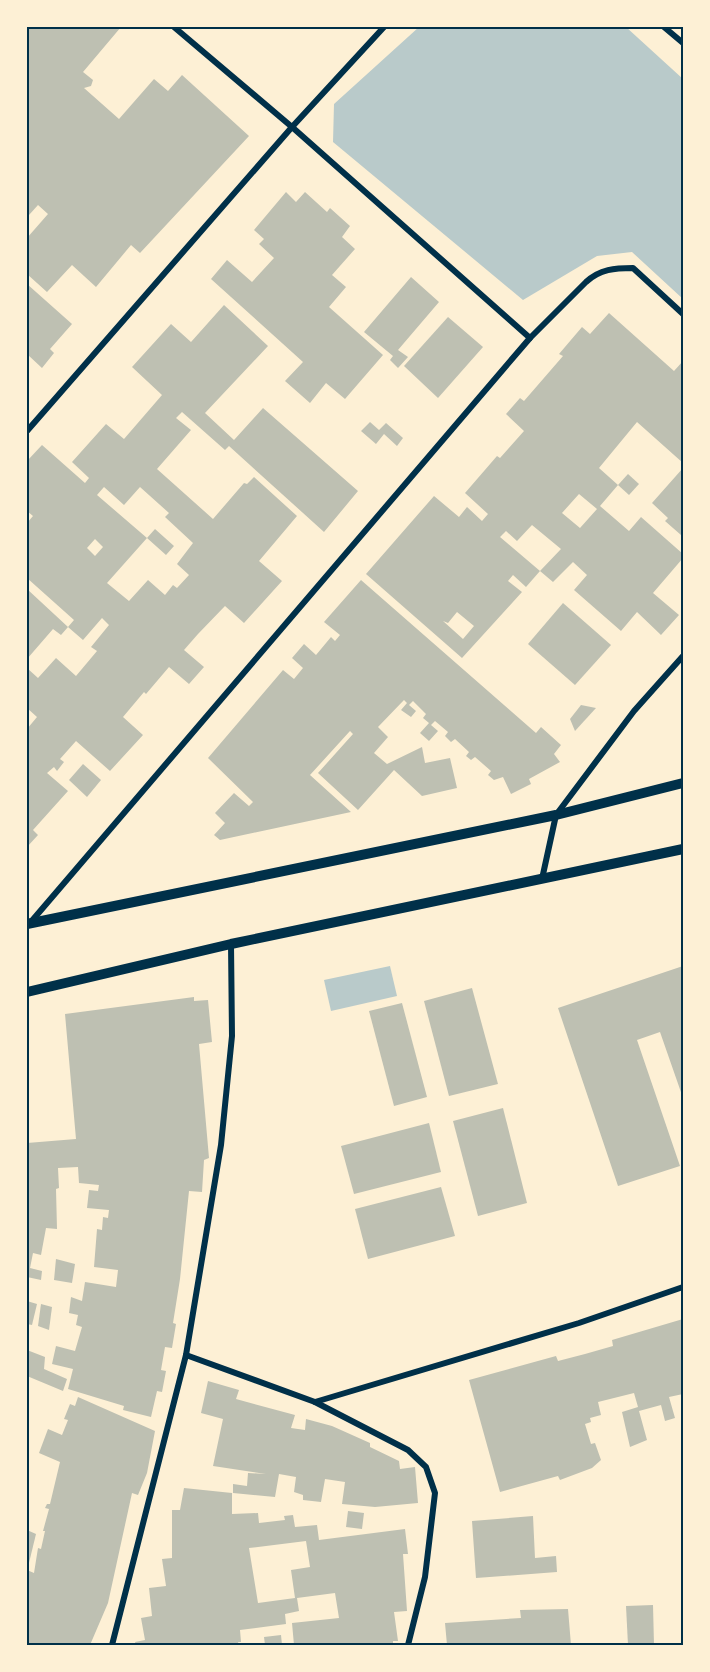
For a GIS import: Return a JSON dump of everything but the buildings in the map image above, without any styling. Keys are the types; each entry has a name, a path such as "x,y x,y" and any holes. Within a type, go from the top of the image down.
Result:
{"street":[{"path":"174,27 292,127 530,338"},
{"path":"27,431 292,127 384,27"},
{"path":"664,27 683,43"},
{"path":"28,923 530,338 595,274 615,268 633,268 683,314"},
{"path":"541,881 556,815 634,711 683,656"},
{"path":"28,923 556,815 683,783"},
{"path":"27,992 231,945 541,881 683,849"},
{"path":"112,1645 186,1355 222,1134 232,1036 231,945"},
{"path":"315,1402 579,1323 683,1287"},
{"path":"186,1355 315,1402 408,1450 426,1467 435,1493 425,1577 408,1645"}],"shaded area":[{"path":"419,27 626,27 683,79 683,299 632,252 597,256 523,300 333,142 334,104"},
{"path":"390,966 397,996 331,1011 324,980"}]}
